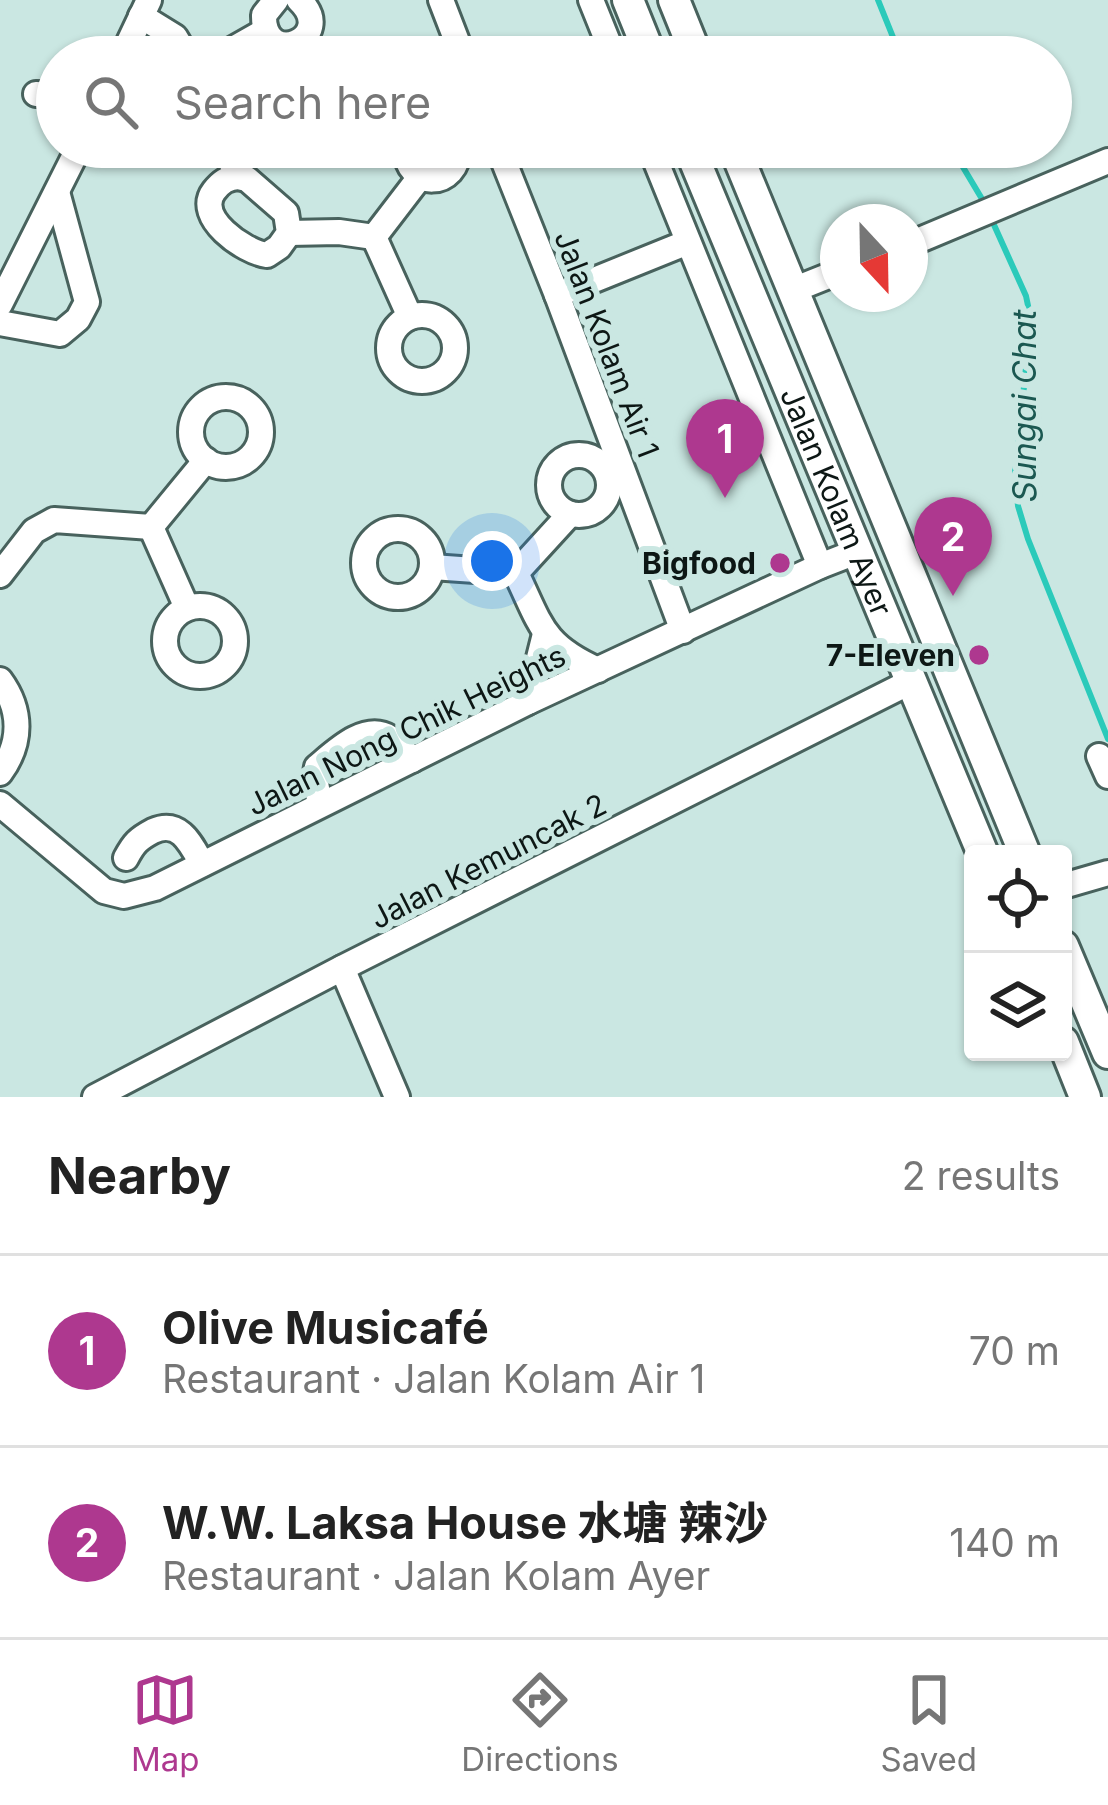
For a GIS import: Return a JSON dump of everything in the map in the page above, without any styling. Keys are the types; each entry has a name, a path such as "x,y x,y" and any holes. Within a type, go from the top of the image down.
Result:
{"main road":[{"path":"628,0 643,36"},
{"path":"674,0 689,36"},
{"name":"Jalan Kolam Ayer","path":"697,168 979,845"},
{"name":"Jalan Kolam Ayer","path":"743,168 1021,845"},
{"path":"1066,953 1108,1053"},
{"path":"1071,1061 1085,1097"}],"street":[{"path":"270,36 264,15 276,0"},
{"path":"299,0 311,17 306,36"},
{"path":"441,0 455,36"},
{"path":"591,0 606,36"},
{"path":"132,36 145,8 174,36"},
{"path":"256,36 265,31"},
{"path":"928,237 1108,161"},
{"path":"0,304 69,168"},
{"path":"234,168 238,177"},
{"path":"411,168 420,177 438,179 454,168"},
{"name":"Jalan Kolam Air 1","path":"506,168 683,631"},
{"path":"658,168 820,566"},
{"path":"374,237 420,177"},
{"path":"227,178 247,178 286,213 289,232 267,256 257,254 216,224 207,206 210,195 227,178"},
{"path":"0,323 60,334 78,319 87,302 57,192"},
{"path":"289,232 374,237"},
{"path":"374,237 410,317"},
{"path":"557,295 688,242"},
{"path":"793,290 820,279"},
{"path":"151,527 206,460"},
{"path":"516,573 570,514"},
{"path":"0,575 34,531 55,520 151,527"},
{"path":"151,527 187,608"},
{"name":"Jalan Nong Chik Heights","path":"0,804 104,891 124,896 155,888 528,702 856,552"},
{"path":"432,567 516,573"},
{"path":"516,573 545,634 568,657 598,670"},
{"path":"528,702 545,634"},
{"path":"0,680 16,711 18,729 11,758 0,773"},
{"name":"Jalan Kemuncak 2","path":"94,1097 910,682"},
{"path":"320,804 317,767 352,739 389,736 412,760"},
{"path":"126,858 135,840 171,827 185,835 202,864"},
{"path":"1072,883 1108,873"},
{"path":"342,968 397,1097"}],"waterway":[{"name":"Sungai Chat","path":"878,0 893,36"},
{"name":"Sungai Chat","path":"964,168 985,204"},
{"name":"Sungai Chat","path":"990,216 1026,296 1031,320 1015,472 1018,506 1108,739"}],"place":[{"name":"Olive Musicafé","path":"725,498"},
{"name":"Bigfood","path":"780,563"},
{"name":"W.W. Laksa House 水塘 辣沙","path":"953,596"},
{"name":"7-Eleven","path":"979,655"}]}
